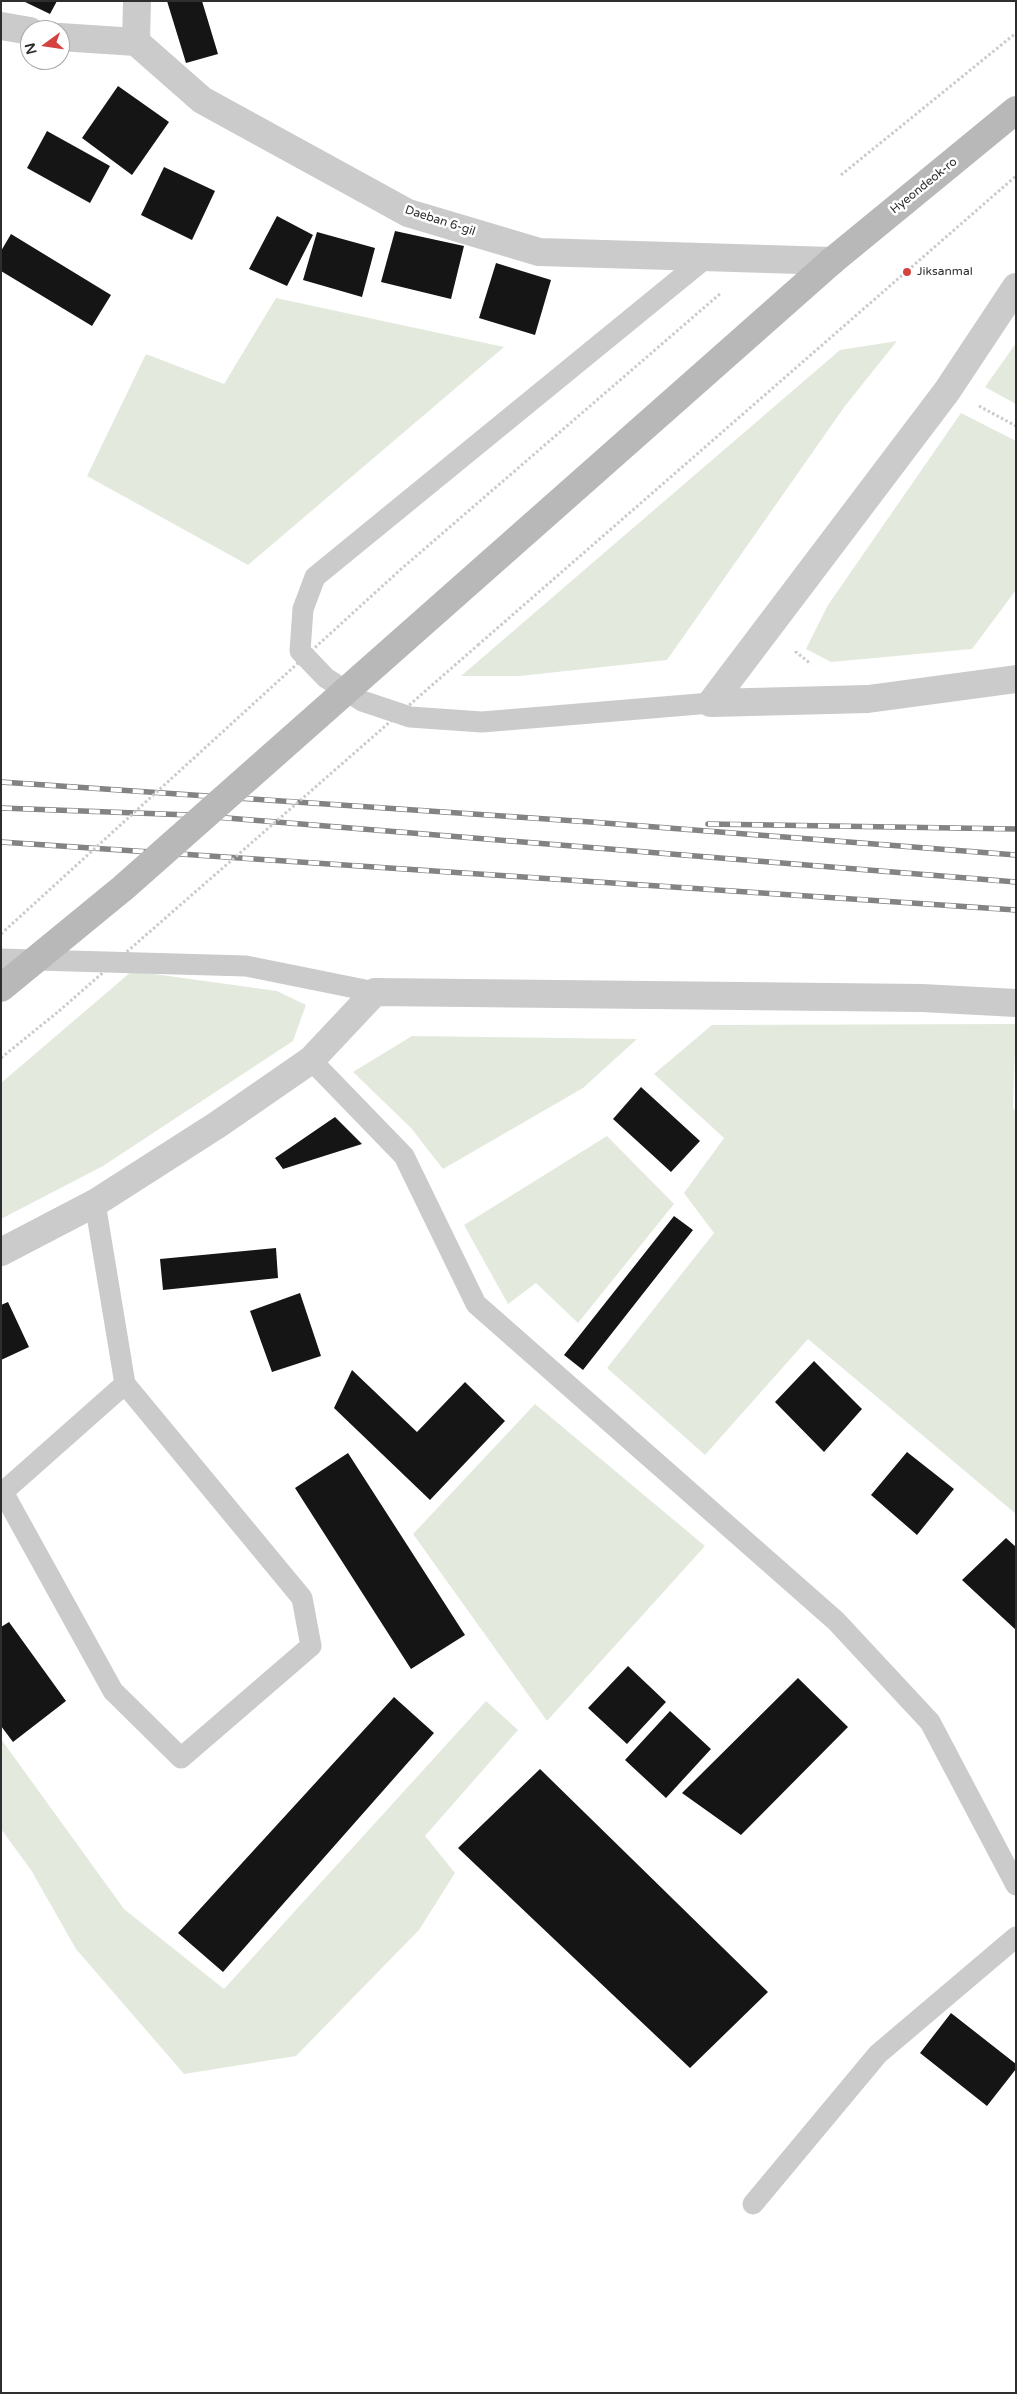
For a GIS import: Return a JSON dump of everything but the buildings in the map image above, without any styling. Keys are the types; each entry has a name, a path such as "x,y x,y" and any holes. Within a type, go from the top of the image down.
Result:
{"main road":[{"name":"Hyeondeok-ro","path":"1,988 123,888 832,261 1016,110"}],"street":[{"path":"70,38 136,42 137,1"},
{"path":"1,26 20,29"},
{"name":"Daeban 6-gil","path":"136,42 202,100 408,213 539,252 832,261"},
{"path":"711,703 947,391 1016,287"},
{"path":"711,703 868,700 1016,679"},
{"path":"1,1252 95,1203 217,1125 312,1060 375,992 922,998 1016,1003"}],"lane":[{"path":"708,256 315,577 303,609 300,651 326,678 362,701 410,717 482,722 711,703"},
{"path":"1,959 246,966 375,992"},
{"path":"312,1060 404,1156 476,1304 836,1621 930,1722 1016,1885"},
{"path":"95,1203 125,1384 302,1598 311,1646 181,1758 113,1691 4,1492 125,1384"},
{"path":"753,2204 878,2054 1016,1937"}],"path":[{"path":"841,175 1016,33"},
{"path":"1,1058 59,1011 1016,176"},
{"path":"1,934 400,570 722,293"},
{"path":"947,391 961,396 1016,426"}],"shaded area":[{"path":"276,298 504,347 248,565 87,476 146,354 224,384"},
{"path":"897,341 845,406 667,660 520,676 461,676 840,350"},
{"path":"1016,343 1016,404 985,387"},
{"path":"961,413 1016,441 1016,590 972,649 831,662 806,649 828,605"},
{"path":"132,971 277,991 306,1005 293,1041 103,1166 1,1219 1,1083"},
{"path":"1016,1024 1013,1107 1016,1112 1016,1514 808,1339 705,1455 607,1368 714,1233 684,1193 724,1138 654,1074 712,1025"},
{"path":"412,1036 637,1039 583,1088 443,1169 411,1128 353,1072"},
{"path":"607,1136 674,1204 578,1323 536,1283 508,1304 464,1225"},
{"path":"535,1404 705,1546 547,1721 413,1534"},
{"path":"486,1701 518,1730 425,1836 455,1873 419,1930 296,2056 184,2074 76,1949 31,1870 1,1829 1,1739 124,1909 224,1989"}],"railway":[{"path":"1,782 591,822 1016,855"},
{"path":"1,808 190,815 1016,882"},
{"path":"708,824 1016,829"},
{"path":"1,842 1016,910"}],"place":[{"name":"Jiksanmal","path":"907,272"}]}
